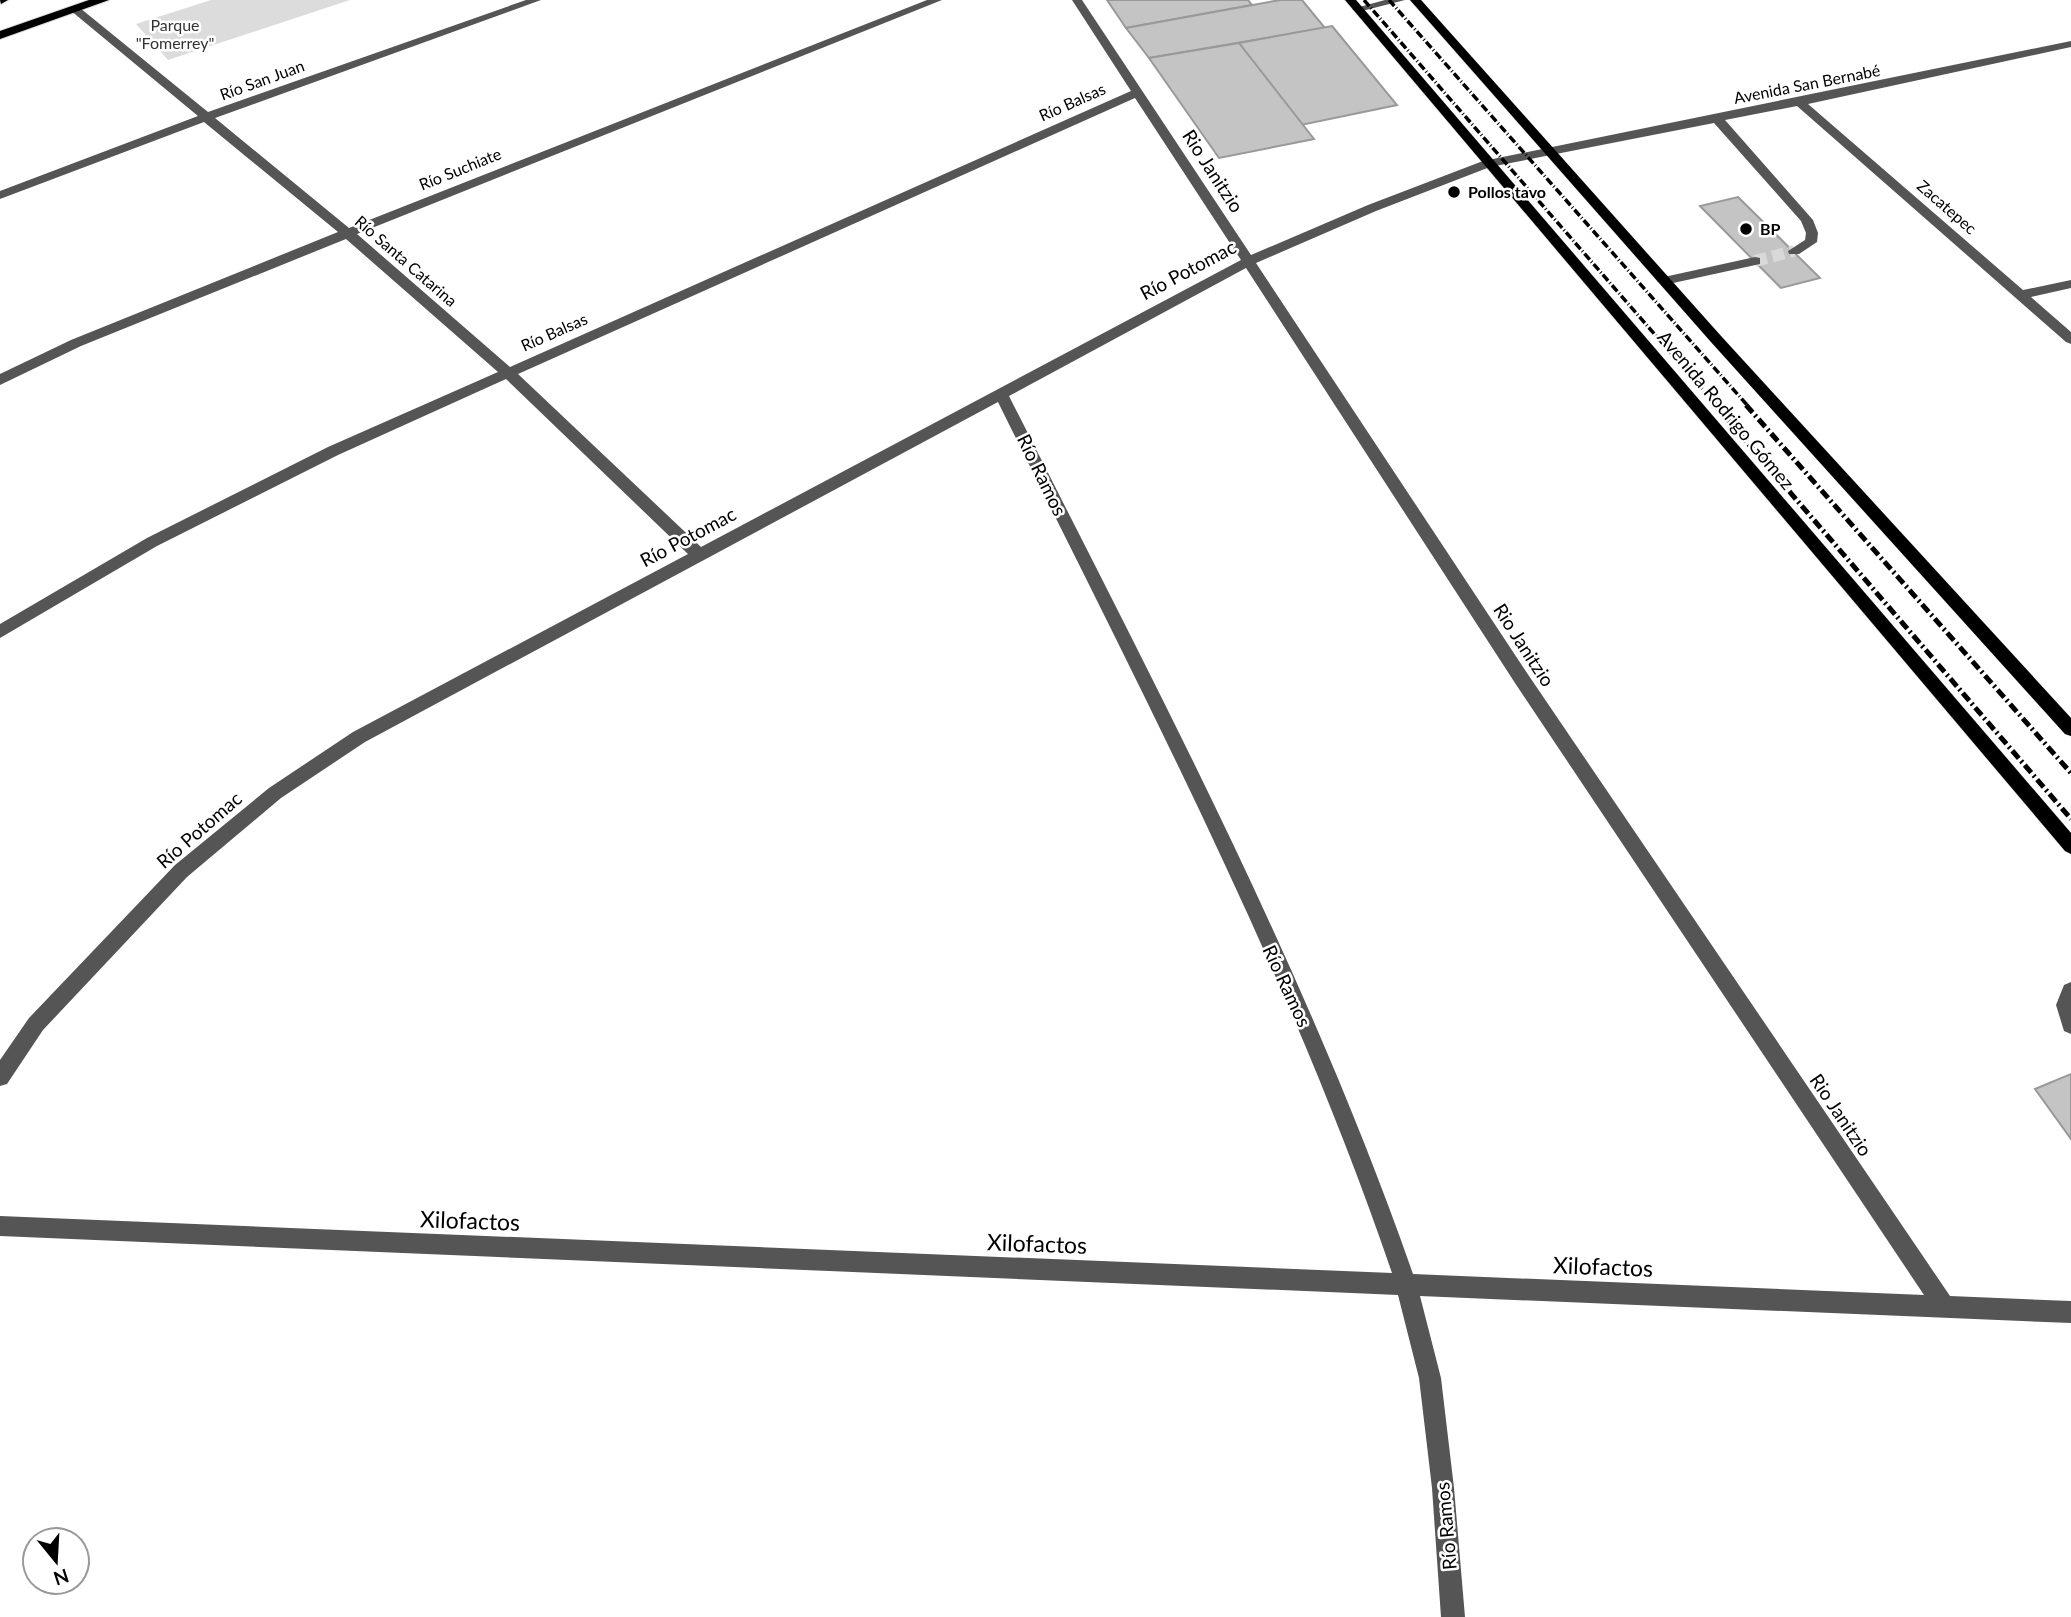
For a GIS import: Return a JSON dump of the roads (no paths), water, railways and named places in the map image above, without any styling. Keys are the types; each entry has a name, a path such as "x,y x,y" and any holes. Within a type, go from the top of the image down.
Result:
{"highway":[{"path":"0,34 102,0"}],"main road":[{"name":"Avenida Rodrigo Gómez","path":"1415,0 1664,281 2071,729"},
{"name":"Avenida Rodrigo Gómez","path":"1354,5 2071,846"}],"street":[{"name":"Río San Juan","path":"0,195 206,117 536,0"},
{"name":"Río Suchiate","path":"0,380 76,343 347,233 937,0"},
{"name":"Rio Janitzio","path":"1077,0 1521,678 1945,1308"},
{"path":"1354,5 1400,0"},
{"name":"Río Santa Catarina","path":"76,10 347,233 507,372 699,555"},
{"name":"Avenida San Bernabé","path":"1487,164 2071,44"},
{"name":"Río Balsas","path":"0,632 152,542 333,451 1137,93"},
{"name":"Zacatepec","path":"1799,102 2071,340"},
{"path":"1716,118 1807,220 1812,233 1811,242 1794,251"},
{"name":"Río Potomac","path":"0,1077 36,1024 181,871 275,793 359,737 1247,262 1372,208 1487,164"},
{"path":"1664,281 1755,261"},
{"path":"2022,295 2071,284"},
{"name":"Río Ramos","path":"1001,394 1182,756 1324,1065 1371,1182 1407,1286 1430,1378 1443,1488 1453,1617"},
{"path":"2071,992 2066,1005 2071,1025"},
{"name":"Xilofactos","path":"0,1226 2071,1312"}],"tunnel":[{"path":"1755,261 1794,251"}],"railway":[{"path":"1364,0 1717,406"},
{"path":"1389,0 1748,406"},
{"path":"1715,405 2071,819"},
{"path":"1746,405 2071,773"}],"place":[{"name":"Pollos tavo","path":"1454,192"},
{"name":"BP","path":"1746,229"}],"park label":[{"name":"Parque \"Fomerrey\"","path":"175,34"}]}
